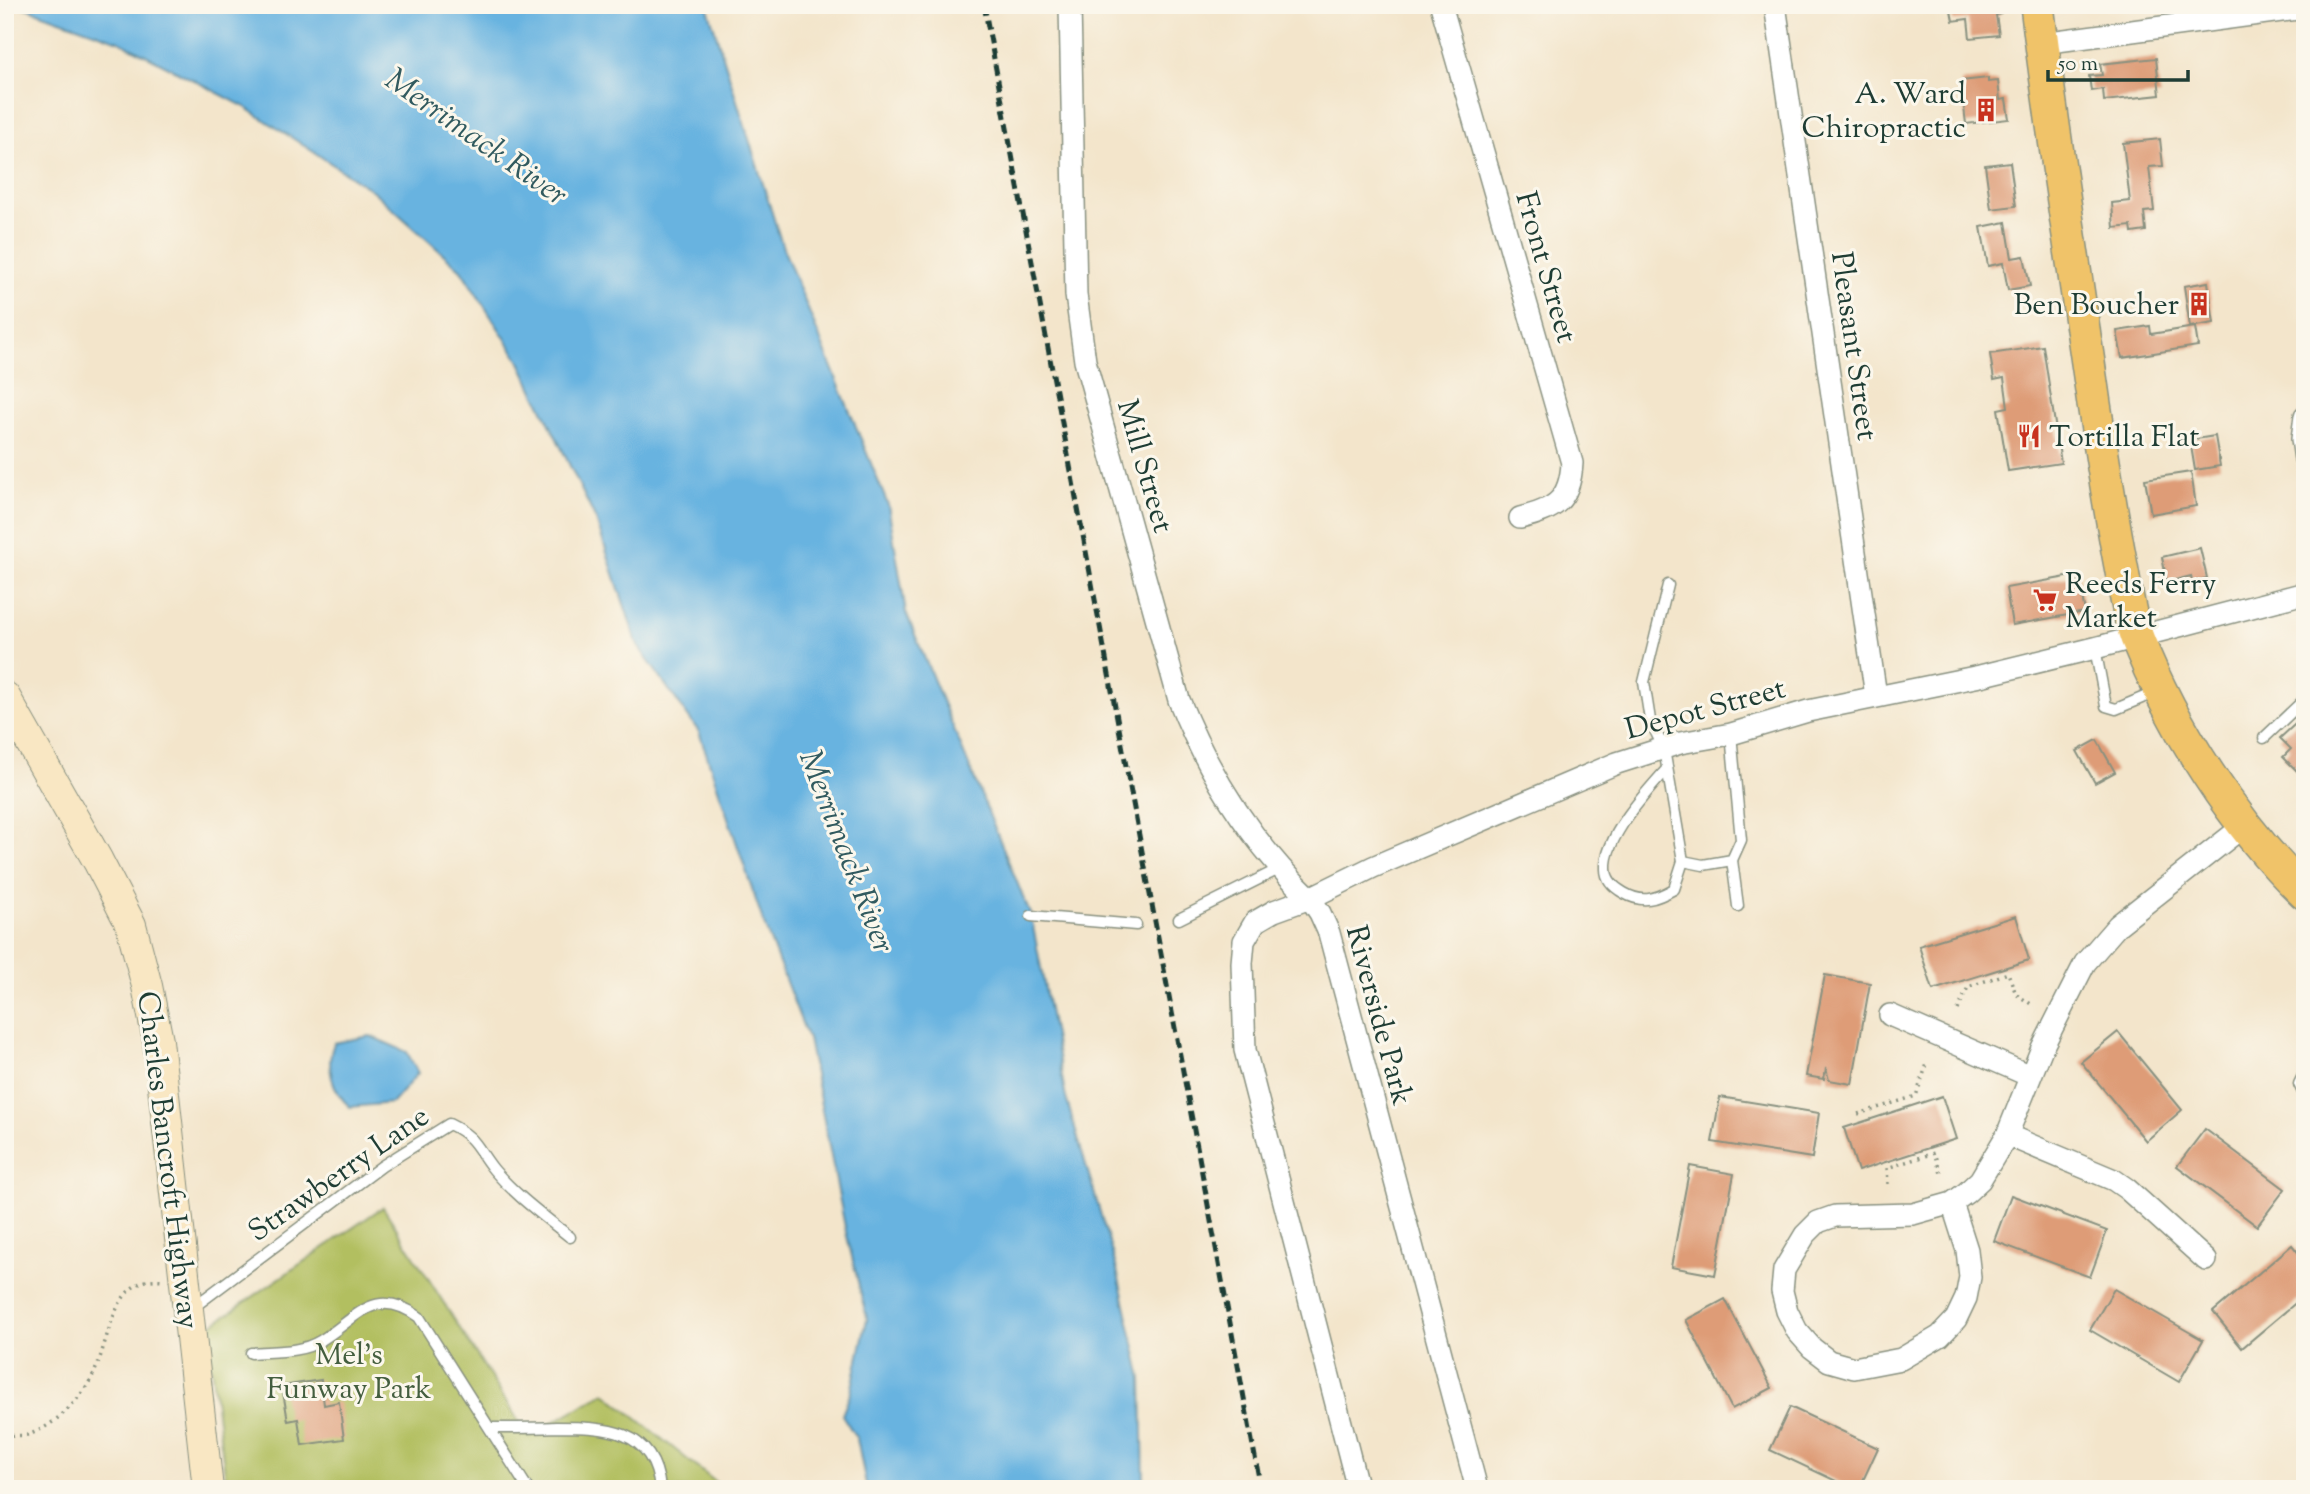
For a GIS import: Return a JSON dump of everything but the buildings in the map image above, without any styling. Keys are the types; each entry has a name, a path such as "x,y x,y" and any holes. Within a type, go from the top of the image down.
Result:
{"main road":[{"path":"2037,5 2109,504 2137,638 2198,757 2245,825 2300,882"},
{"name":"Charles Bancroft Highway","path":"5,697 131,925 147,986 158,1041 208,1489"}],"street":[{"name":"Mill Street","path":"1070,5 1076,295 1085,361 1183,710 1195,740 1216,780 1240,816 1281,868 1310,898"},
{"name":"Front Street","path":"1441,5 1572,463 1571,478 1565,495 1553,508 1520,518"},
{"name":"Pleasant Street","path":"1775,5 1876,696"},
{"path":"2042,43 2305,8"},
{"path":"2305,416 2302,439 2305,459"},
{"name":"Depot Street","path":"1310,898 1373,867 1617,763 1665,759 1680,743 1731,734 1808,711 1980,676 2305,593"},
{"path":"1952,1203 1967,1250 1970,1277 1966,1298 1956,1319 1940,1336 1900,1359 1854,1368 1829,1361 1812,1348 1797,1331 1787,1311 1782,1290 1784,1270 1812,1228 1818,1222 1835,1216 1913,1214 1952,1203 1980,1180 2007,1135 2030,1076 2085,963 2101,943 2141,906 2245,825"},
{"name":"Riverside Park","path":"1359,1489 1245,1050 1242,963 1244,941 1255,922 1274,911 1310,898 1329,933 1476,1489"},
{"path":"1890,1015 2030,1076"},
{"path":"2007,1135 2114,1180 2206,1260"}],"lane":[{"path":"1665,759 1609,847 1605,869 1612,885 1640,900 1653,900 1674,889 1683,860 1665,759 1650,720 1644,682 1668,585"},
{"path":"2095,648 2106,706 2116,709 2162,689"},
{"path":"2264,738 2305,699"},
{"path":"1731,734 1741,840 1732,860 1738,906"},
{"path":"1683,860 1703,865 1732,860"},
{"path":"1180,919 1281,868"},
{"path":"1031,916 1136,925"},
{"path":"2305,1072 2299,1084 2305,1096"},
{"name":"Strawberry Lane","path":"187,1297 449,1124 462,1130 478,1144 493,1169 518,1195 570,1237"},
{"path":"251,1353 304,1348 320,1342 359,1312 382,1304 404,1306 419,1317 528,1489"},
{"path":"490,1428 594,1427 621,1432 645,1449 658,1471 660,1489"}],"path":[{"path":"1958,1010 1968,987 2008,973 2016,994 2031,1004"},
{"path":"1858,1114 1916,1096 1928,1060"},
{"path":"1888,1184 1887,1168 1934,1153 1942,1175"},
{"path":"5,1436 27,1435 52,1422 79,1396 94,1372 110,1322 123,1297 138,1284 155,1279 187,1297"}],"green space":[{"name":"Mel's Funway Park","path":"383,1207 528,1436 605,1393 724,1489 227,1489 206,1329"}],"water":[{"name":"Merrimack River","path":"18,5 707,5 783,248 888,505 906,613 1031,916 1066,1098 1116,1266 1142,1378 1144,1489 867,1489 857,1439 842,1415 851,1392 867,1319 846,1232 808,1039 765,927 699,732 638,646 596,520 519,360 461,270 373,191 245,107 119,41"},
{"path":"370,1036 407,1052 418,1073 392,1103 350,1107 332,1078 331,1052 334,1043"}],"railway":[{"path":"984,5 1261,1489"}],"place":[{"name":"A. Ward Chiropractic","path":"1986,110"},
{"name":"Ben Boucher","path":"2199,304"},
{"name":"Tortilla Flat","path":"2029,436"},
{"name":"Reeds Ferry Market","path":"2045,600"}]}
